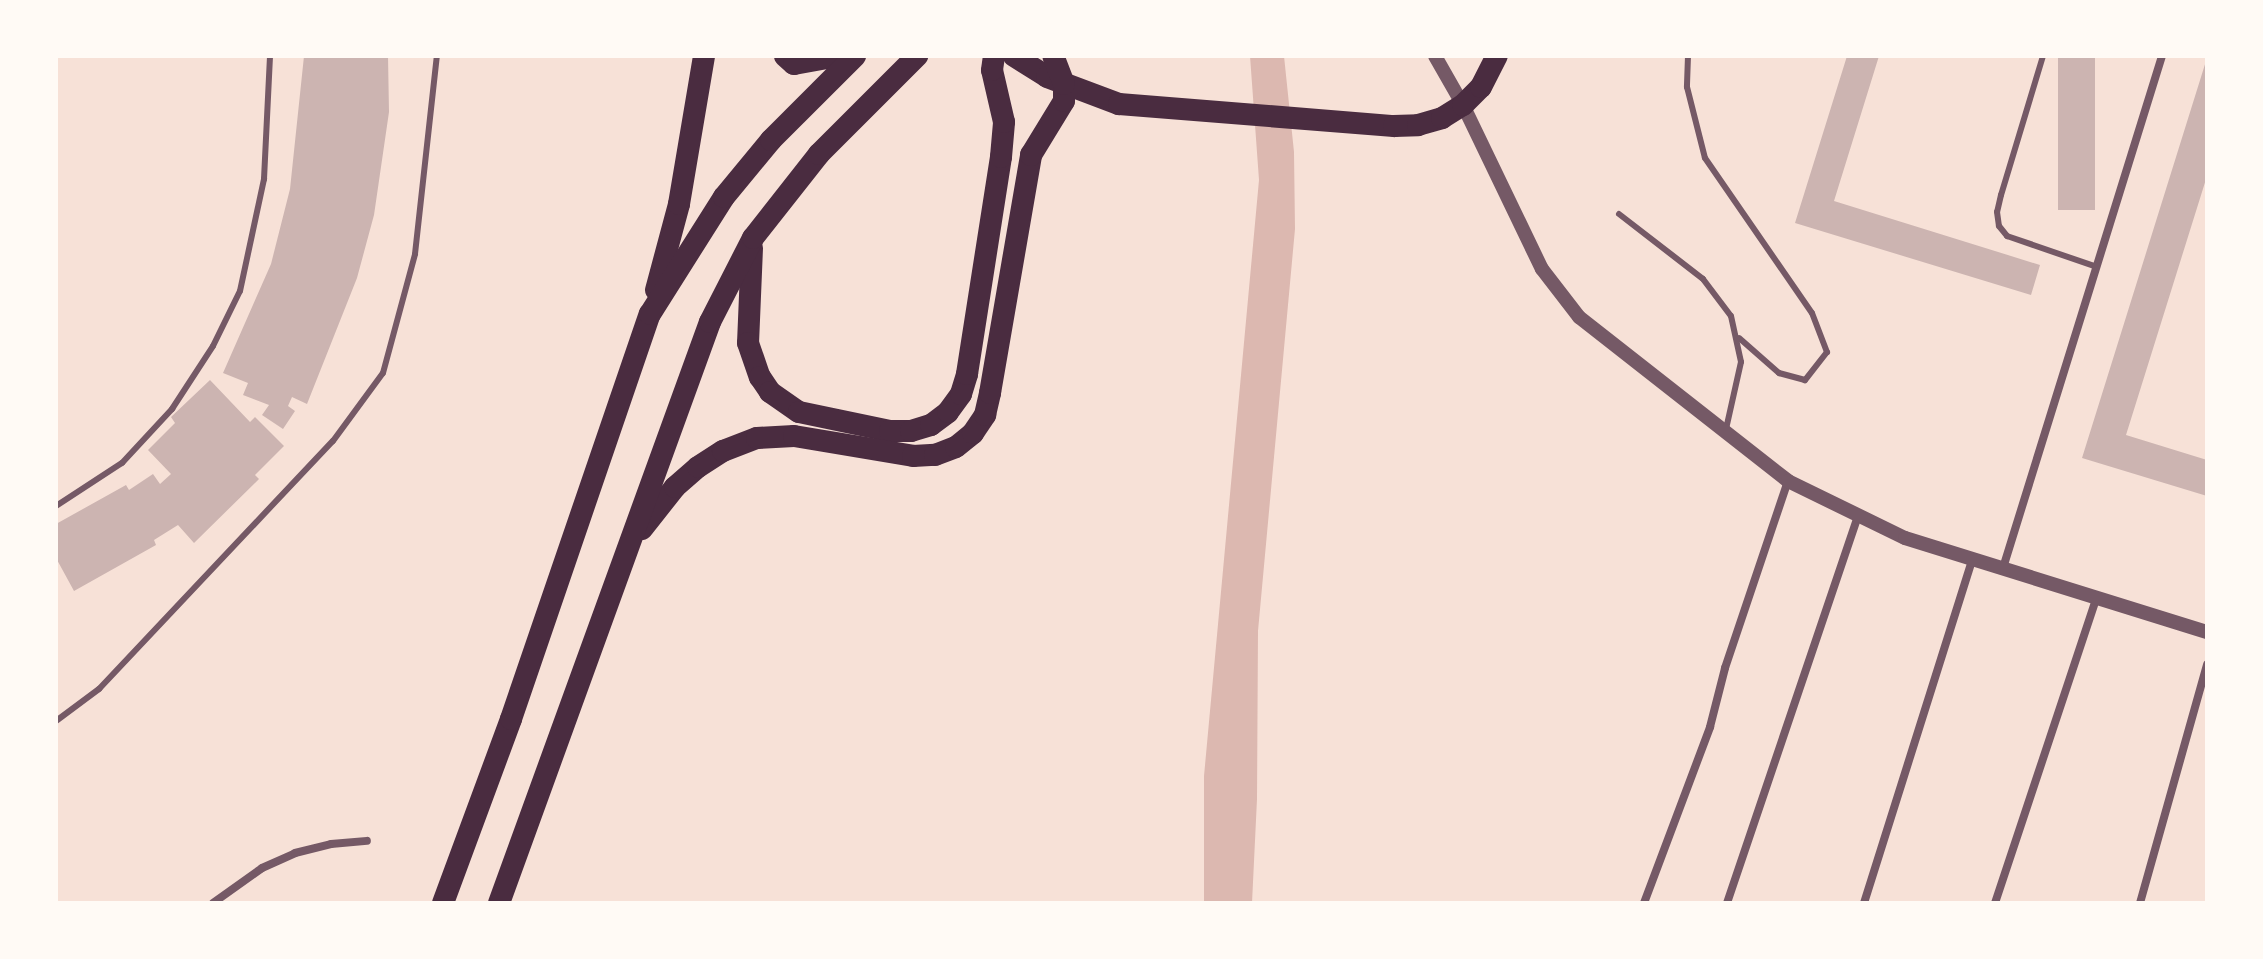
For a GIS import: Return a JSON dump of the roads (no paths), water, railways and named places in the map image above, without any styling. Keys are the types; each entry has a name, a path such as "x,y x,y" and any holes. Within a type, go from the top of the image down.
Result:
{"highway":[{"path":"443,903 650,314 679,204 704,56"},
{"path":"785,56 794,64 838,56"},
{"path":"650,314 724,197 771,140 855,56"},
{"path":"499,903 710,322 753,238 819,154 917,56"},
{"path":"753,238 748,343 756,369 770,392 799,412 817,417 890,431 911,431 931,425 948,412 961,394 967,374 1004,122 992,70 994,56"},
{"path":"1014,56 1064,84 1095,97 1147,108 1394,126 1418,125 1442,118 1463,105 1481,87 1497,56"},
{"path":"627,549 675,487 698,467 740,443 767,437 794,436 913,456 935,455 956,447 973,433 985,415 990,393 1027,167 1041,134 1061,108 1064,84 1053,56"}],"street":[{"path":"1435,56 1463,105 1542,269 1579,317 1788,481 1905,538 2207,632"},
{"path":"2003,568 2162,56"},
{"path":"1644,903 1710,727 1725,668 1788,481"},
{"path":"1727,903 1858,517"},
{"path":"1864,903 1973,558"},
{"path":"1995,903 2096,599"},
{"path":"2140,903 2207,664"},
{"path":"213,903 262,868 295,853 331,844 367,841"}],"lane":[{"path":"56,506 122,463 172,409 213,346 240,291 264,179 270,56"},
{"path":"56,721 99,689 333,441 383,373 415,254 437,56"},
{"path":"1619,214 1719,296 1739,338 1779,373 1805,380 1827,352 1812,313 1705,158 1687,87 1688,56"},
{"path":"2043,56 2001,195 1997,212 1999,226 2007,236 2097,267"},
{"path":"1725,433 1739,385 1739,338"}]}
